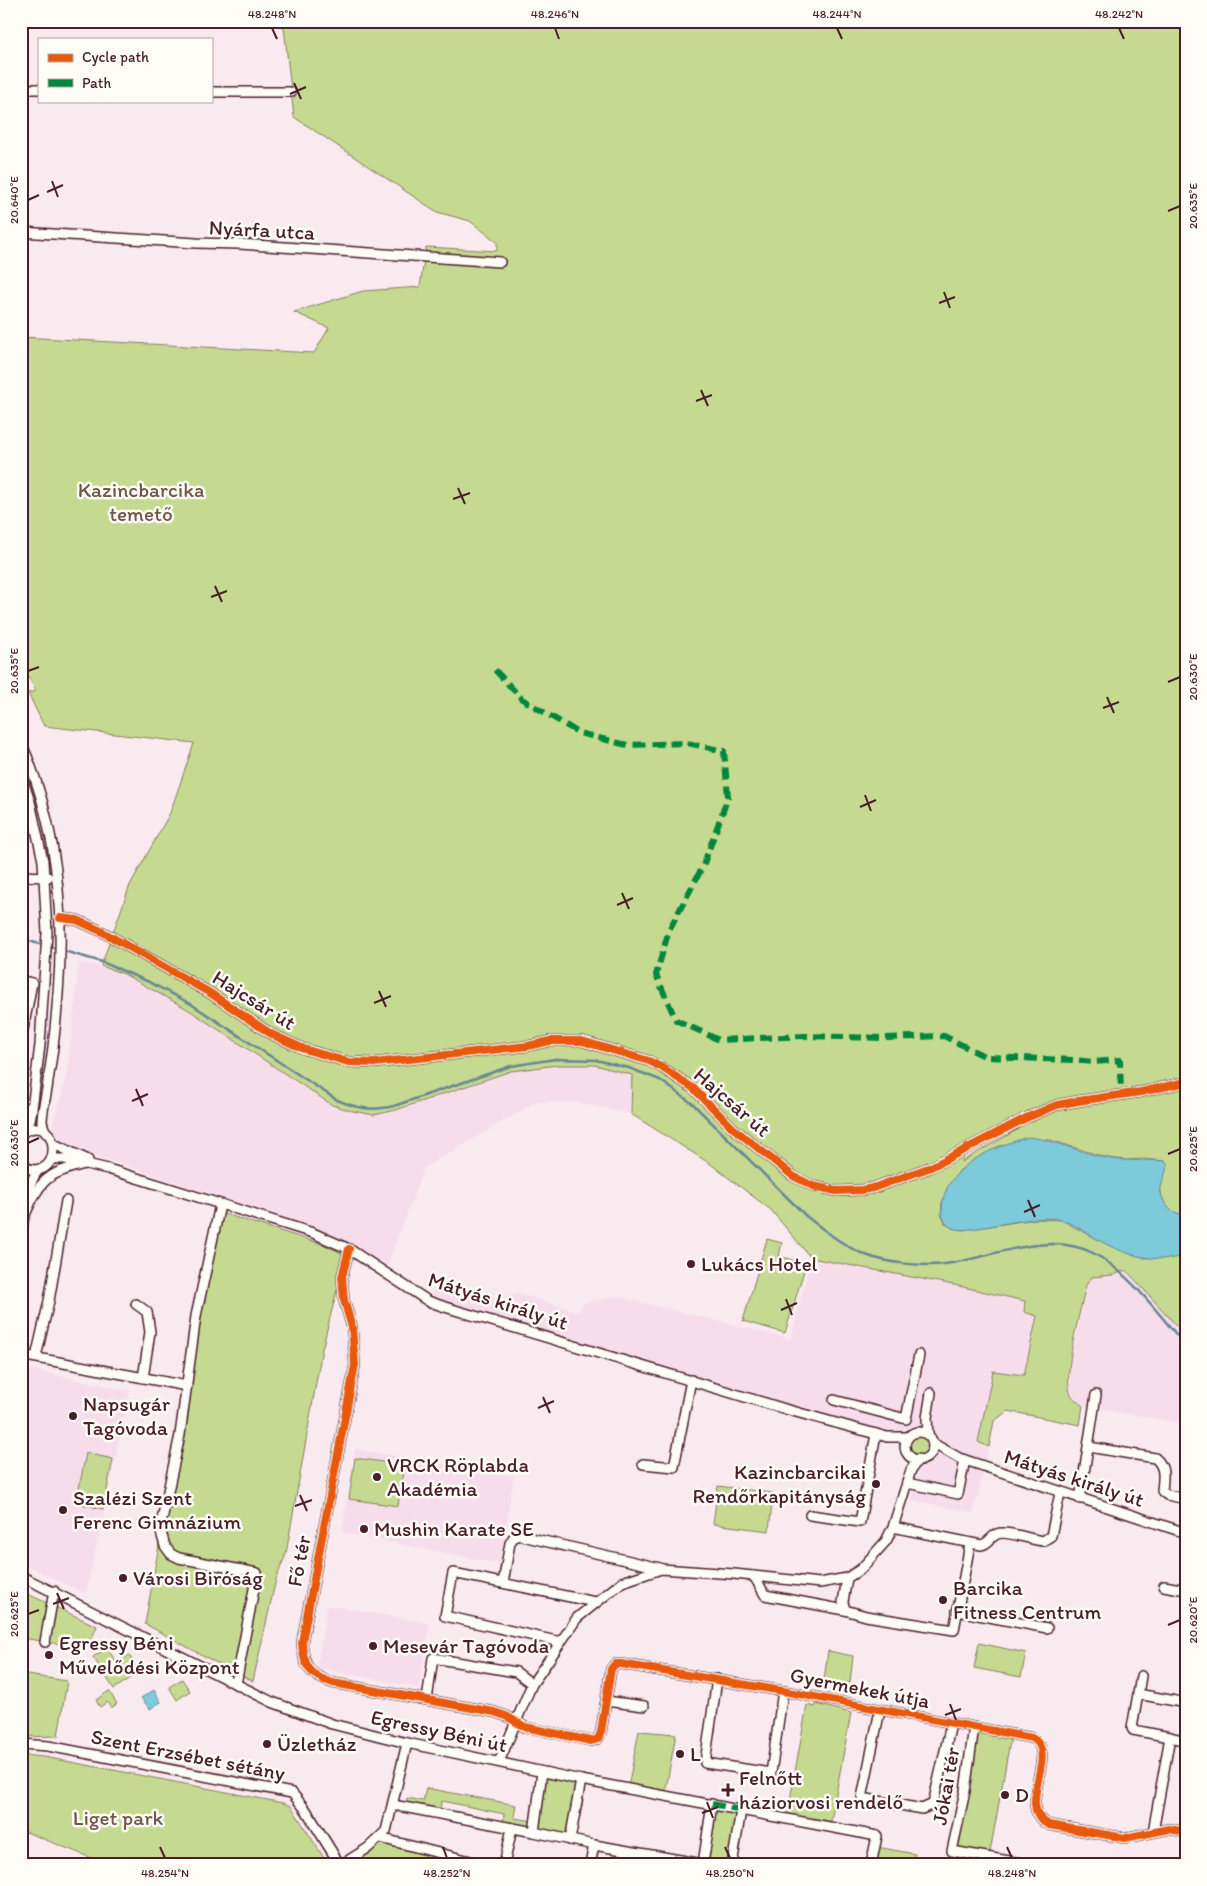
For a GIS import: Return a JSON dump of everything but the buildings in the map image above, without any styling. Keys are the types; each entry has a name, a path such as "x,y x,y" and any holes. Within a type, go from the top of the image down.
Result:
{"street":[{"path":"21,89 38,89"},
{"path":"212,92 290,92"},
{"name":"Nyárfa utca","path":"21,232 239,244 500,262"},
{"path":"21,742 46,812 57,876 60,918 60,962 53,1045 42,1119 46,1132 54,1144 108,1169"},
{"path":"21,775 30,802 43,861 47,934 40,1045 30,1120 23,1132"},
{"path":"21,876 57,876"},
{"name":"Hajcsár út","path":"60,918 76,920 101,931 210,993 271,1034 304,1048 348,1062 374,1063 528,1046 550,1041 582,1041 635,1056 661,1067 692,1088 739,1132 793,1176 813,1186 836,1191 872,1188 932,1167 1026,1118 1057,1105 1141,1092 1186,1082"},
{"path":"21,981 32,983 21,1040"},
{"path":"21,1122 29,1105 35,1084"},
{"path":"23,1132 36,1129 46,1132"},
{"path":"21,1165 32,1170 45,1166 52,1160 54,1144"},
{"name":"Mátyás király út","path":"52,1160 65,1158 108,1169 313,1233 349,1249 428,1301 785,1409 887,1437 908,1437 917,1432"},
{"path":"25,1215 32,1197 42,1183 60,1171 88,1164"},
{"path":"21,1235 32,1178 39,1169"},
{"path":"36,1357 49,1300 66,1201"},
{"name":"Fő tér","path":"220,1205 196,1316 180,1435 160,1528 165,1546 171,1554 179,1558 257,1574 236,1684"},
{"name":"Fő tér","path":"349,1249 342,1277 344,1300 352,1327 355,1365 303,1633 302,1651 309,1670 322,1680 494,1712 525,1727 591,1742 598,1739 601,1732 606,1701"},
{"path":"136,1304 147,1312 150,1332 143,1378"},
{"path":"21,1354 187,1386"},
{"path":"834,1400 906,1419 919,1355"},
{"path":"642,1464 674,1467 691,1380"},
{"path":"911,1454 924,1459 932,1451 928,1435 927,1418 931,1393"},
{"name":"Mátyás király út","path":"1096,1395 1089,1447 1155,1458 1160,1462 1163,1469 1162,1491 1166,1495 1186,1499"},
{"path":"927,1418 917,1432 928,1435"},
{"path":"810,1515 860,1522 876,1434"},
{"name":"Mátyás király út","path":"887,1437 911,1454"},
{"path":"503,1583 510,1543 518,1535 661,1569 822,1583 847,1578 861,1569 876,1553 886,1541 893,1527 911,1470 908,1437"},
{"path":"1080,1499 1089,1447"},
{"name":"Mátyás király út","path":"932,1451 965,1460 1060,1493 1186,1533"},
{"path":"907,1483 958,1494 965,1460"},
{"path":"893,1527 970,1544 986,1544 994,1536 1001,1533 1039,1541 1051,1536 1060,1493"},
{"path":"754,1576 766,1595 845,1610 866,1616 954,1630 970,1544"},
{"path":"499,1762 532,1684 577,1618 622,1582 661,1569"},
{"path":"560,1642 445,1616 452,1573 595,1602"},
{"name":"Egressy Béni út","path":"21,1575 272,1702 315,1719 407,1743 580,1780 877,1836 871,1865"},
{"path":"845,1610 843,1602 847,1578"},
{"path":"1164,1586 1186,1590"},
{"path":"44,1642 54,1591"},
{"path":"957,1611 1047,1628"},
{"path":"427,1700 433,1658 516,1672 532,1684"},
{"name":"Gyermekek útja","path":"606,1701 611,1669 615,1664 621,1664 784,1691 1032,1738 1036,1740 1042,1759 1034,1807 1037,1816 1043,1822 1048,1825 1125,1838 1140,1837 1154,1832"},
{"path":"1141,1676 1132,1728 1186,1741"},
{"path":"717,1679 705,1763 771,1773 784,1691"},
{"path":"1138,1694 1186,1703"},
{"path":"606,1701 644,1706"},
{"path":"880,1710 862,1798 922,1809 934,1804 951,1724"},
{"name":"Jókai tér","path":"974,1727 952,1851 1032,1865"},
{"path":"1170,1737 1154,1832 1170,1829 1186,1832"},
{"path":"341,1865 368,1848 380,1838 387,1827 407,1743"},
{"name":"Szent Erzsébet sétány","path":"21,1744 62,1749 292,1793 306,1810 341,1865"},
{"path":"534,1832 542,1772"},
{"path":"570,1840 580,1780"},
{"path":"393,1805 677,1862 706,1864 712,1804"},
{"path":"732,1865 741,1810"},
{"path":"504,1865 512,1828"},
{"path":"380,1838 486,1865"},
{"path":"590,1865 594,1845"}],"shaded area":[{"path":"79,963 101,966 124,974 189,1010 332,1105 353,1111 396,1110 511,1071 557,1065 595,1065 633,1075 631,1114 573,1102 536,1102 424,1168 386,1269 332,1234 72,1148 59,1140 52,1127 67,1074"},
{"path":"811,1258 954,1285 1025,1301 1024,1312 1037,1315 1024,1376 993,1371 978,1442 989,1447 973,1513 912,1500 925,1447 429,1297 438,1282 494,1298 517,1293 579,1312 583,1303 616,1296 791,1339"},
{"path":"1125,1270 1186,1336 1186,1424 1083,1406 1074,1399 1069,1390 1070,1366 1086,1285 1092,1277 1113,1275"},
{"path":"21,1367 130,1391 86,1594 21,1563"},
{"path":"355,1449 514,1476 500,1564 342,1533"},
{"name":"Mesevár Tagóvoda","path":"327,1605 430,1623 419,1688 317,1668"}],"green space":[{"name":"Kazincbarcika temető","path":"258,21 1186,21 1186,1215 1176,1213 1164,1203 1161,1189 1164,1173 1168,1165 1165,1161 1108,1158 1047,1139 999,1146 960,1170 942,1202 941,1214 945,1223 952,1228 963,1230 1036,1219 1061,1220 1101,1241 1145,1258 1186,1256 1186,1336 1126,1270 1113,1275 1092,1277 1086,1285 1074,1337 1069,1377 1071,1394 1083,1406 1080,1425 1008,1411 994,1421 989,1447 978,1442 993,1371 1024,1375 1037,1316 1024,1312 1025,1301 954,1285 811,1258 771,1210 709,1163 631,1114 632,1075 595,1065 557,1065 511,1071 396,1110 374,1115 353,1111 332,1105 189,1010 124,974 101,966 130,885 170,813 194,743 44,726 28,693 36,691 21,663 21,337 314,353 329,328 294,312 363,291 420,287 426,247 497,251 497,242 470,221 437,212 294,117 284,27","holes":["1019,1129 962,1162 964,1156 993,1139"]},
{"path":"218,1212 322,1244 346,1255 322,1349 286,1554 276,1579 253,1681 145,1624"},
{"path":"767,1239 782,1243 779,1256 806,1264 785,1333 743,1321"},
{"path":"920,1435 927,1438 930,1445 927,1452 920,1455 913,1452 910,1445 913,1438"},
{"path":"86,1453 113,1459 103,1509 76,1503"},
{"name":"VRCK Röplabda Akadémia","path":"355,1458 404,1465 398,1506 349,1499"},
{"path":"718,1486 773,1493 769,1531 713,1524"},
{"path":"21,1591 97,1626 92,1638 86,1643 80,1642 79,1647 22,1638 21,1640"},
{"path":"979,1643 1026,1653 1021,1677 974,1668"},
{"path":"107,1648 117,1663 129,1655 140,1672 114,1689 93,1657"},
{"path":"828,1651 853,1656 850,1683 824,1680"},
{"path":"21,1674 67,1681 58,1736 21,1737"},
{"path":"182,1679 190,1691 177,1700 169,1687"},
{"path":"109,1691 117,1704 111,1708 107,1702 100,1707 96,1700"},
{"path":"816,1704 851,1713 830,1826 787,1817 807,1705 815,1707"},
{"path":"639,1731 676,1734 665,1794 628,1787"},
{"path":"973,1731 1011,1736 989,1858 952,1851"},
{"name":"Liget park","path":"21,1755 44,1757 283,1803 291,1806 327,1863 324,1865 109,1865 21,1830"},
{"path":"542,1772 581,1780 570,1840 534,1832"},
{"path":"426,1788 516,1805 514,1818 534,1821 532,1828 503,1822 504,1814 442,1801 439,1811 405,1805 407,1798 423,1801"},
{"path":"712,1804 741,1810 732,1865 703,1864"},
{"path":"380,1838 481,1865 341,1865"},
{"path":"877,1847 915,1854 913,1865 873,1865"}],"water":[{"path":"1029,1137 1107,1158 1165,1161 1168,1164 1160,1190 1163,1200 1171,1210 1186,1215 1186,1256 1164,1259 1142,1257 1122,1251 1071,1224 1053,1218 1032,1219 965,1230 952,1228 947,1224 942,1212 945,1194 951,1181 961,1170 986,1153"},
{"path":"154,1690 161,1702 150,1709 141,1698"}],"waterway":[{"path":"21,941 29,941 102,962 149,982 191,1004 337,1100 359,1107 372,1109 394,1106 511,1066 555,1059 596,1060 629,1068 660,1080 693,1104 806,1216 835,1238 858,1252 894,1262 936,1265 1038,1245 1057,1244 1075,1247 1093,1253 1119,1271 1143,1295 1186,1346"}],"marked path":[{"path":"495,670 522,699 579,733 627,745 687,743 724,751 728,797 703,866 669,930 656,975 676,1020 719,1040 804,1036 883,1038 944,1036 986,1057 1094,1062 1120,1060 1121,1094"},
{"path":"712,1804 741,1810"},
{"path":"703,1864 709,1865"}],"cycle path":[{"path":"60,918 77,920 101,931 210,993 271,1034 304,1049 348,1062 374,1063 528,1046 550,1041 582,1041 649,1061 693,1088 733,1128 793,1176 813,1186 836,1191 873,1188 931,1167 1026,1118 1057,1105 1141,1092 1186,1082"},
{"path":"349,1249 342,1277 344,1300 352,1327 355,1365 302,1642 306,1664 313,1673 333,1683 494,1712 506,1716 525,1727 591,1741 598,1739 601,1732 611,1669 615,1664 783,1691 1032,1738 1040,1745 1042,1755 1035,1794 1035,1806 1039,1817 1049,1825 1125,1838 1169,1829 1186,1832"}],"place":[{"name":"Lukács Hotel","path":"691,1264"},
{"name":"Napsugár Tagóvoda","path":"73,1416"},
{"name":"VRCK Röplabda Akadémia","path":"377,1477"},
{"name":"Kazincbarcikai Rendőrkapitányság","path":"876,1484"},
{"name":"Szalézi Szent Ferenc Gimnázium","path":"63,1510"},
{"name":"Mushin Karate SE","path":"364,1529"},
{"name":"Városi Biróság","path":"123,1578"},
{"name":"Barcika Fitness Centrum","path":"943,1600"},
{"name":"Mesevár Tagóvoda","path":"373,1646"},
{"name":"Egressy Béni Művelődési Központ","path":"49,1655"},
{"name":"Üzletház","path":"267,1744"},
{"name":"L","path":"680,1754"},
{"name":"Felnőtt háziorvosi rendelő","path":"728,1790"},
{"name":"D","path":"1005,1795"}]}
